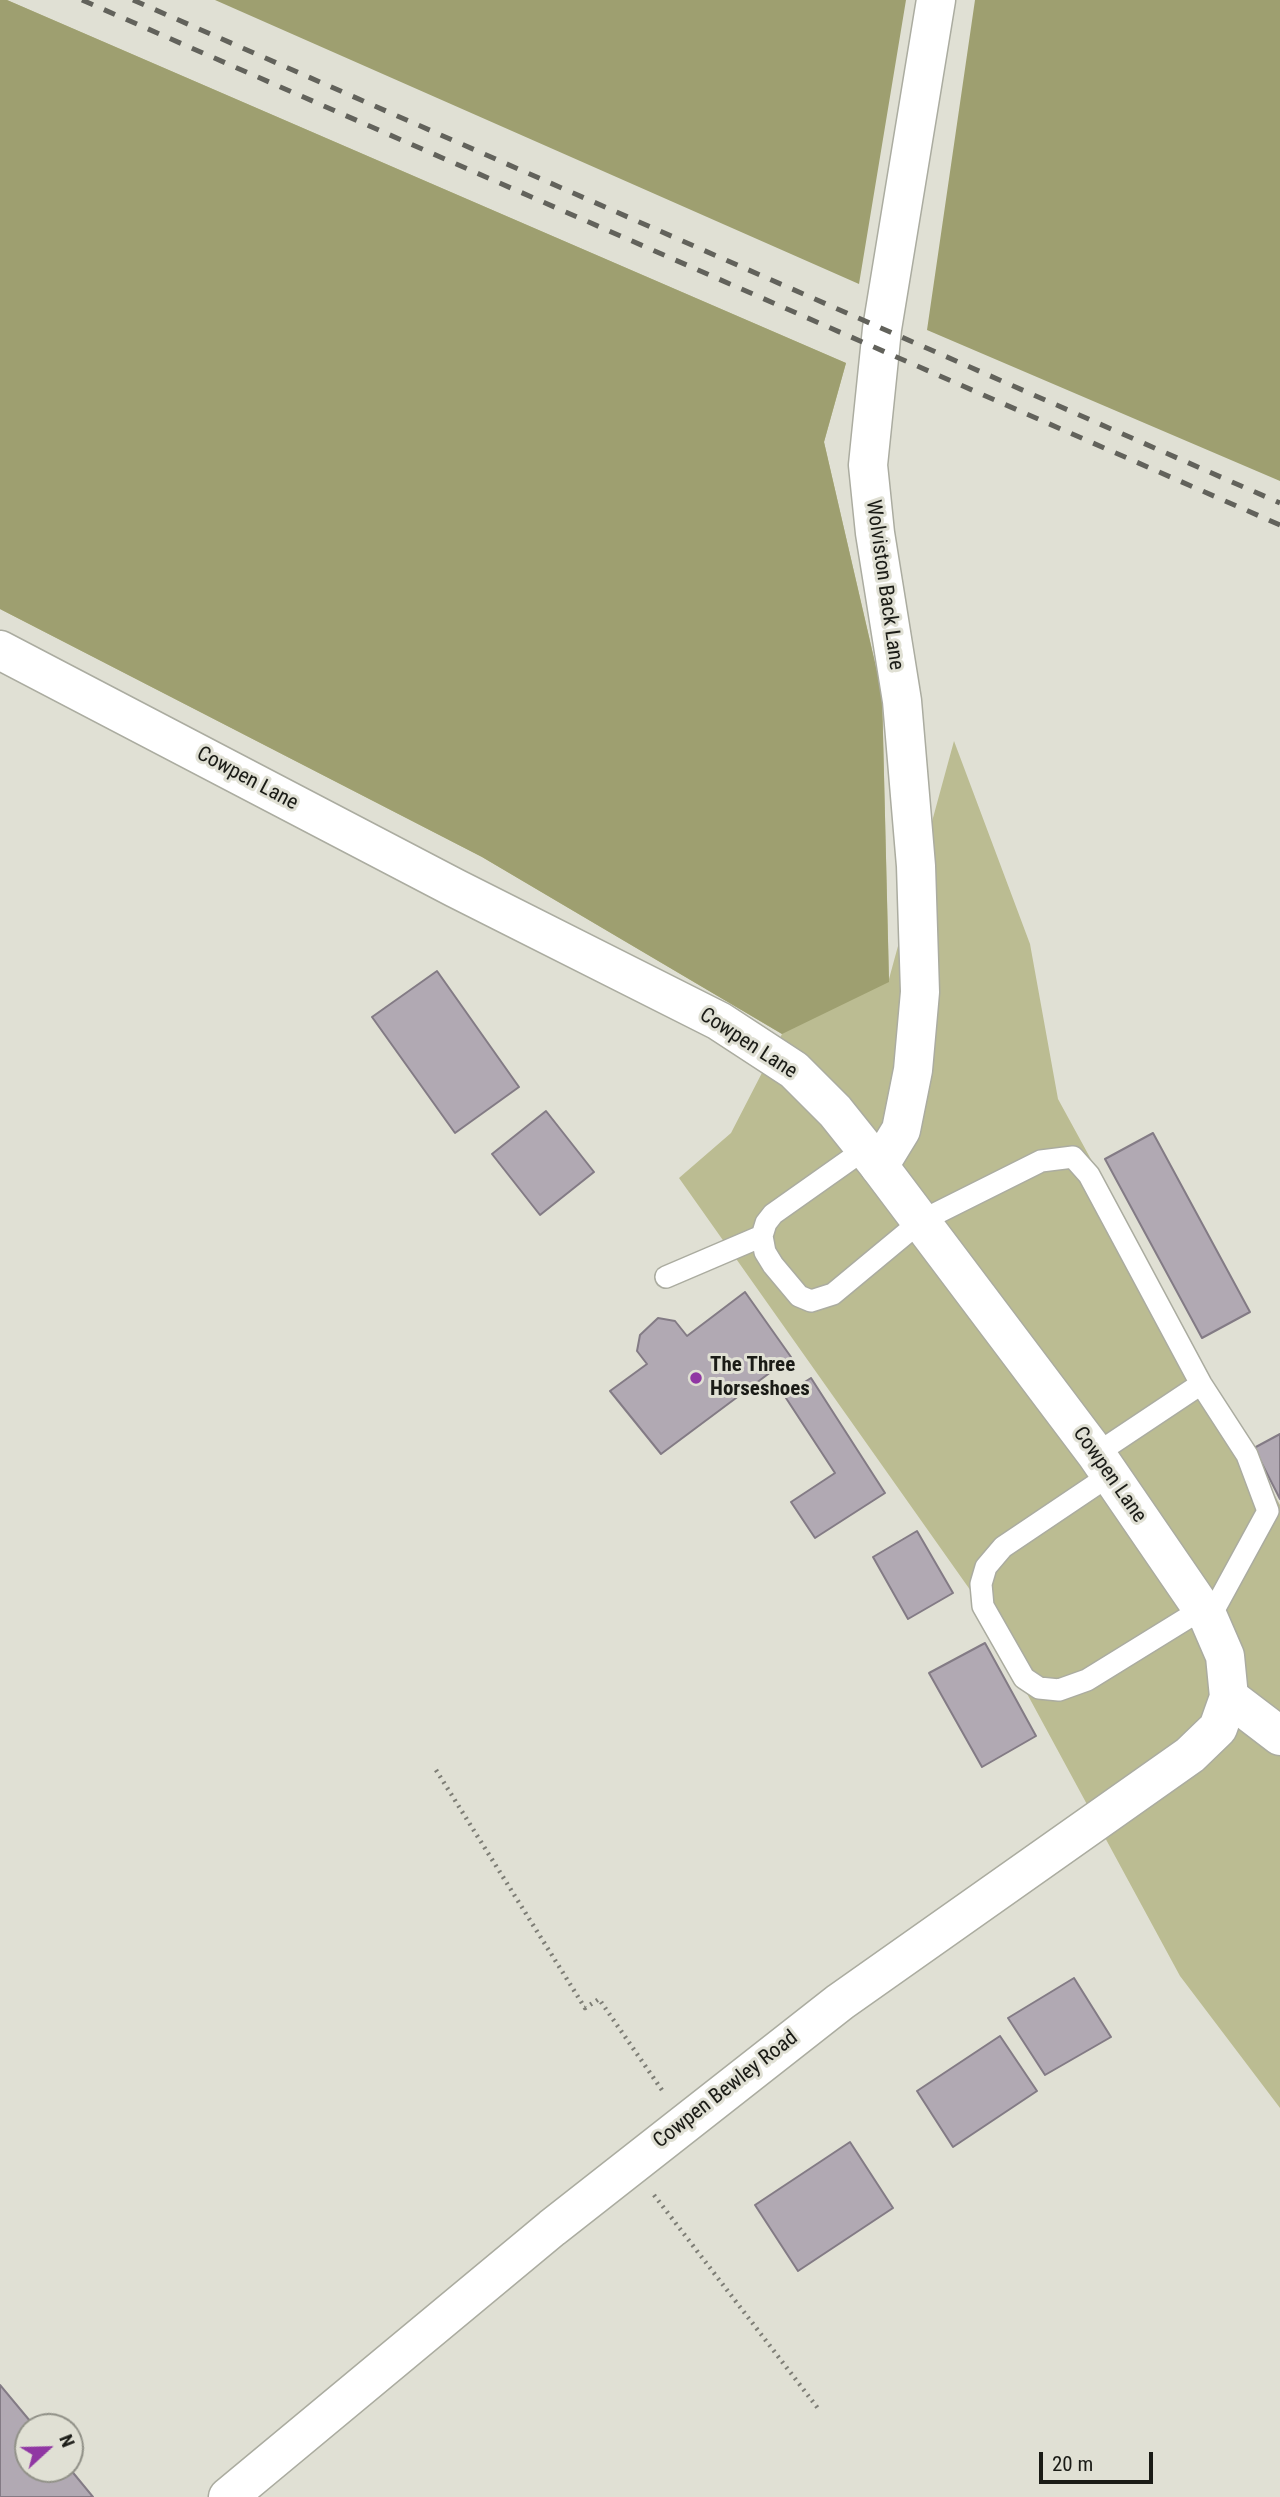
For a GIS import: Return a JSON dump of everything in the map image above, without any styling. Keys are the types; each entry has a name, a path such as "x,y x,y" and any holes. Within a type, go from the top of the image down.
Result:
{"street":[{"name":"Wolviston Back Lane","path":"872,1157 901,1130 913,1070 920,992 916,866 902,701 875,533 868,466 883,328 936,0"},
{"name":"Cowpen Lane","path":"0,650 442,881 719,1021 794,1070 835,1111 872,1157 1103,1464 1205,1614 1225,1656 1229,1697"},
{"path":"1229,1697 1280,1736"},
{"name":"Cowpen Bewley Road","path":"228,2497 630,2165 840,2002 1190,1755 1218,1728 1229,1697"}],"lane":[{"path":"872,1157 773,1214 766,1223 762,1236 765,1252 799,1296 811,1301 833,1294 921,1221 1041,1161 1073,1157 1089,1175 1201,1384 1247,1455 1268,1511 1205,1614 1087,1680 1059,1690 1039,1688 1024,1678 983,1606 981,1584 986,1567 1003,1547 1201,1384"},
{"path":"666,1277 762,1236"}],"path":[{"path":"436,1770 585,2008 598,1999 684,2123"},
{"path":"630,2165 820,2411"}],"green space":[{"path":"0,0 7,0 846,363 824,442 882,693 889,979 954,741 1030,944 1058,1099 1280,1505 1280,2108 1180,1976 973,1594 679,1178 731,1133 782,1034 482,857 0,609"},
{"path":"0,0 7,0 846,363 824,442 882,693 889,982 782,1034 482,857 0,609"},
{"path":"215,0 906,0 859,284"},
{"path":"975,0 1280,0 1280,481 927,330"}],"building":[{"path":"437,971 519,1087 455,1133 372,1017"},
{"path":"546,1111 594,1172 540,1215 492,1154"},
{"path":"1153,1133 1250,1312 1202,1338 1105,1159"},
{"name":"The Three Horseshoes","path":"745,1292 791,1357 661,1454 610,1391 647,1364 637,1351 640,1335 658,1318 675,1321 687,1336"},
{"path":"811,1378 885,1493 815,1538 791,1502 835,1473 784,1395"},
{"path":"1280,1434 1280,1499 1254,1448"},
{"path":"917,1531 953,1593 908,1619 873,1557"},
{"path":"985,1643 1036,1736 982,1767 929,1673"},
{"path":"1074,1978 1111,2037 1045,2075 1008,2018"},
{"path":"1000,2036 1037,2091 953,2147 917,2091"},
{"path":"850,2142 893,2208 798,2271 755,2205"},
{"path":"0,2385 23,2413 14,2413 14,2483 82,2483 93,2497 0,2497"}],"railway":[{"path":"82,0 1280,525"},
{"path":"133,0 1280,503"}],"place":[{"name":"The Three Horseshoes","path":"696,1378"}]}
